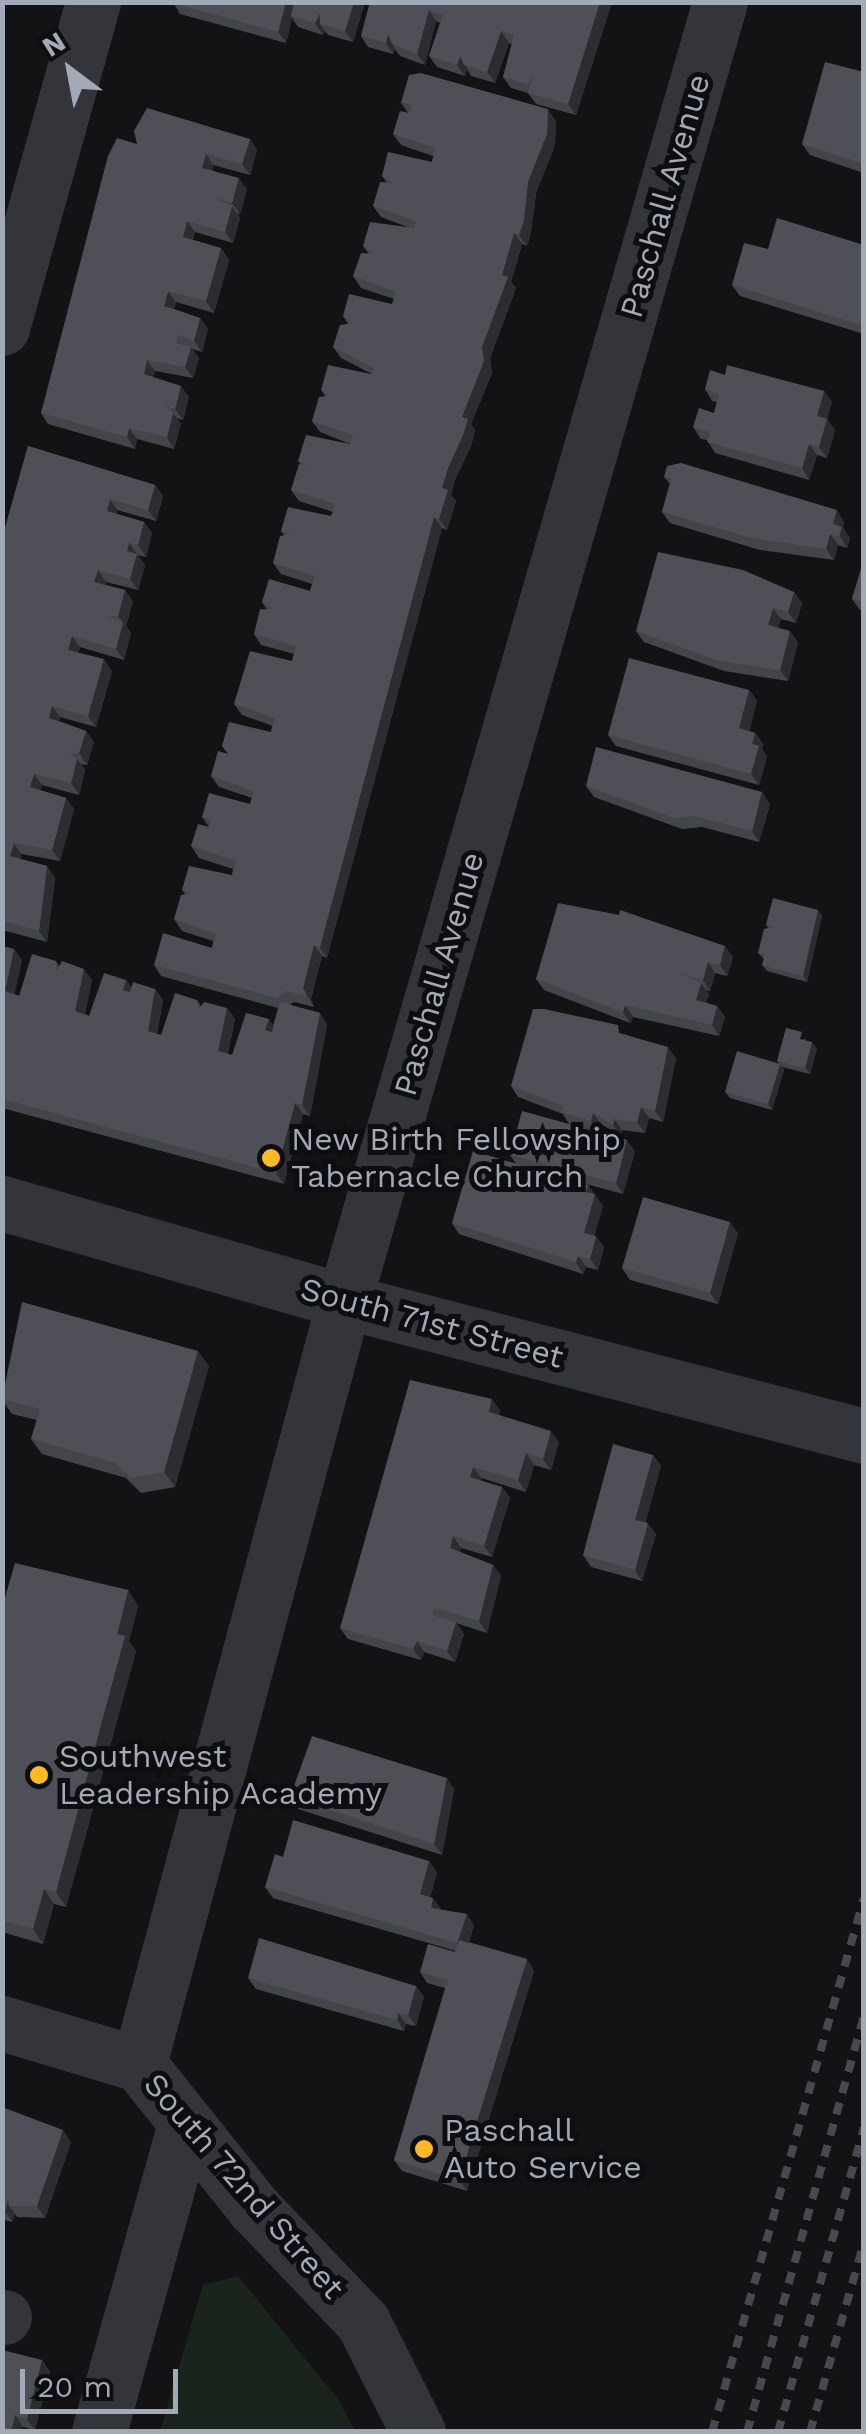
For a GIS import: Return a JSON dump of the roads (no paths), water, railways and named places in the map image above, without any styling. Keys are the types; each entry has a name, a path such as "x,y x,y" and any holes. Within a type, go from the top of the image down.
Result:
{"street":[{"path":"2,328 93,2"},
{"name":"Paschall Avenue","path":"138,2064 344,1301 720,2"},
{"name":"South 71st Street","path":"2,1203 344,1301 864,1436"},
{"name":"South 72nd Street","path":"2,2023 138,2064 185,2125 363,2322 418,2432"},
{"path":"99,2432 185,2125"}],"railway":[{"path":"712,2432 864,1898"},
{"path":"747,2432 864,2015"},
{"path":"778,2432 864,2128"},
{"path":"810,2432 864,2242"}],"place":[{"name":"New Birth Fellowship Tabernacle Church","path":"271,1158"},
{"name":"Southwest Leadership Academy","path":"39,1775"},
{"name":"Paschall Auto Service","path":"424,2149"}]}
